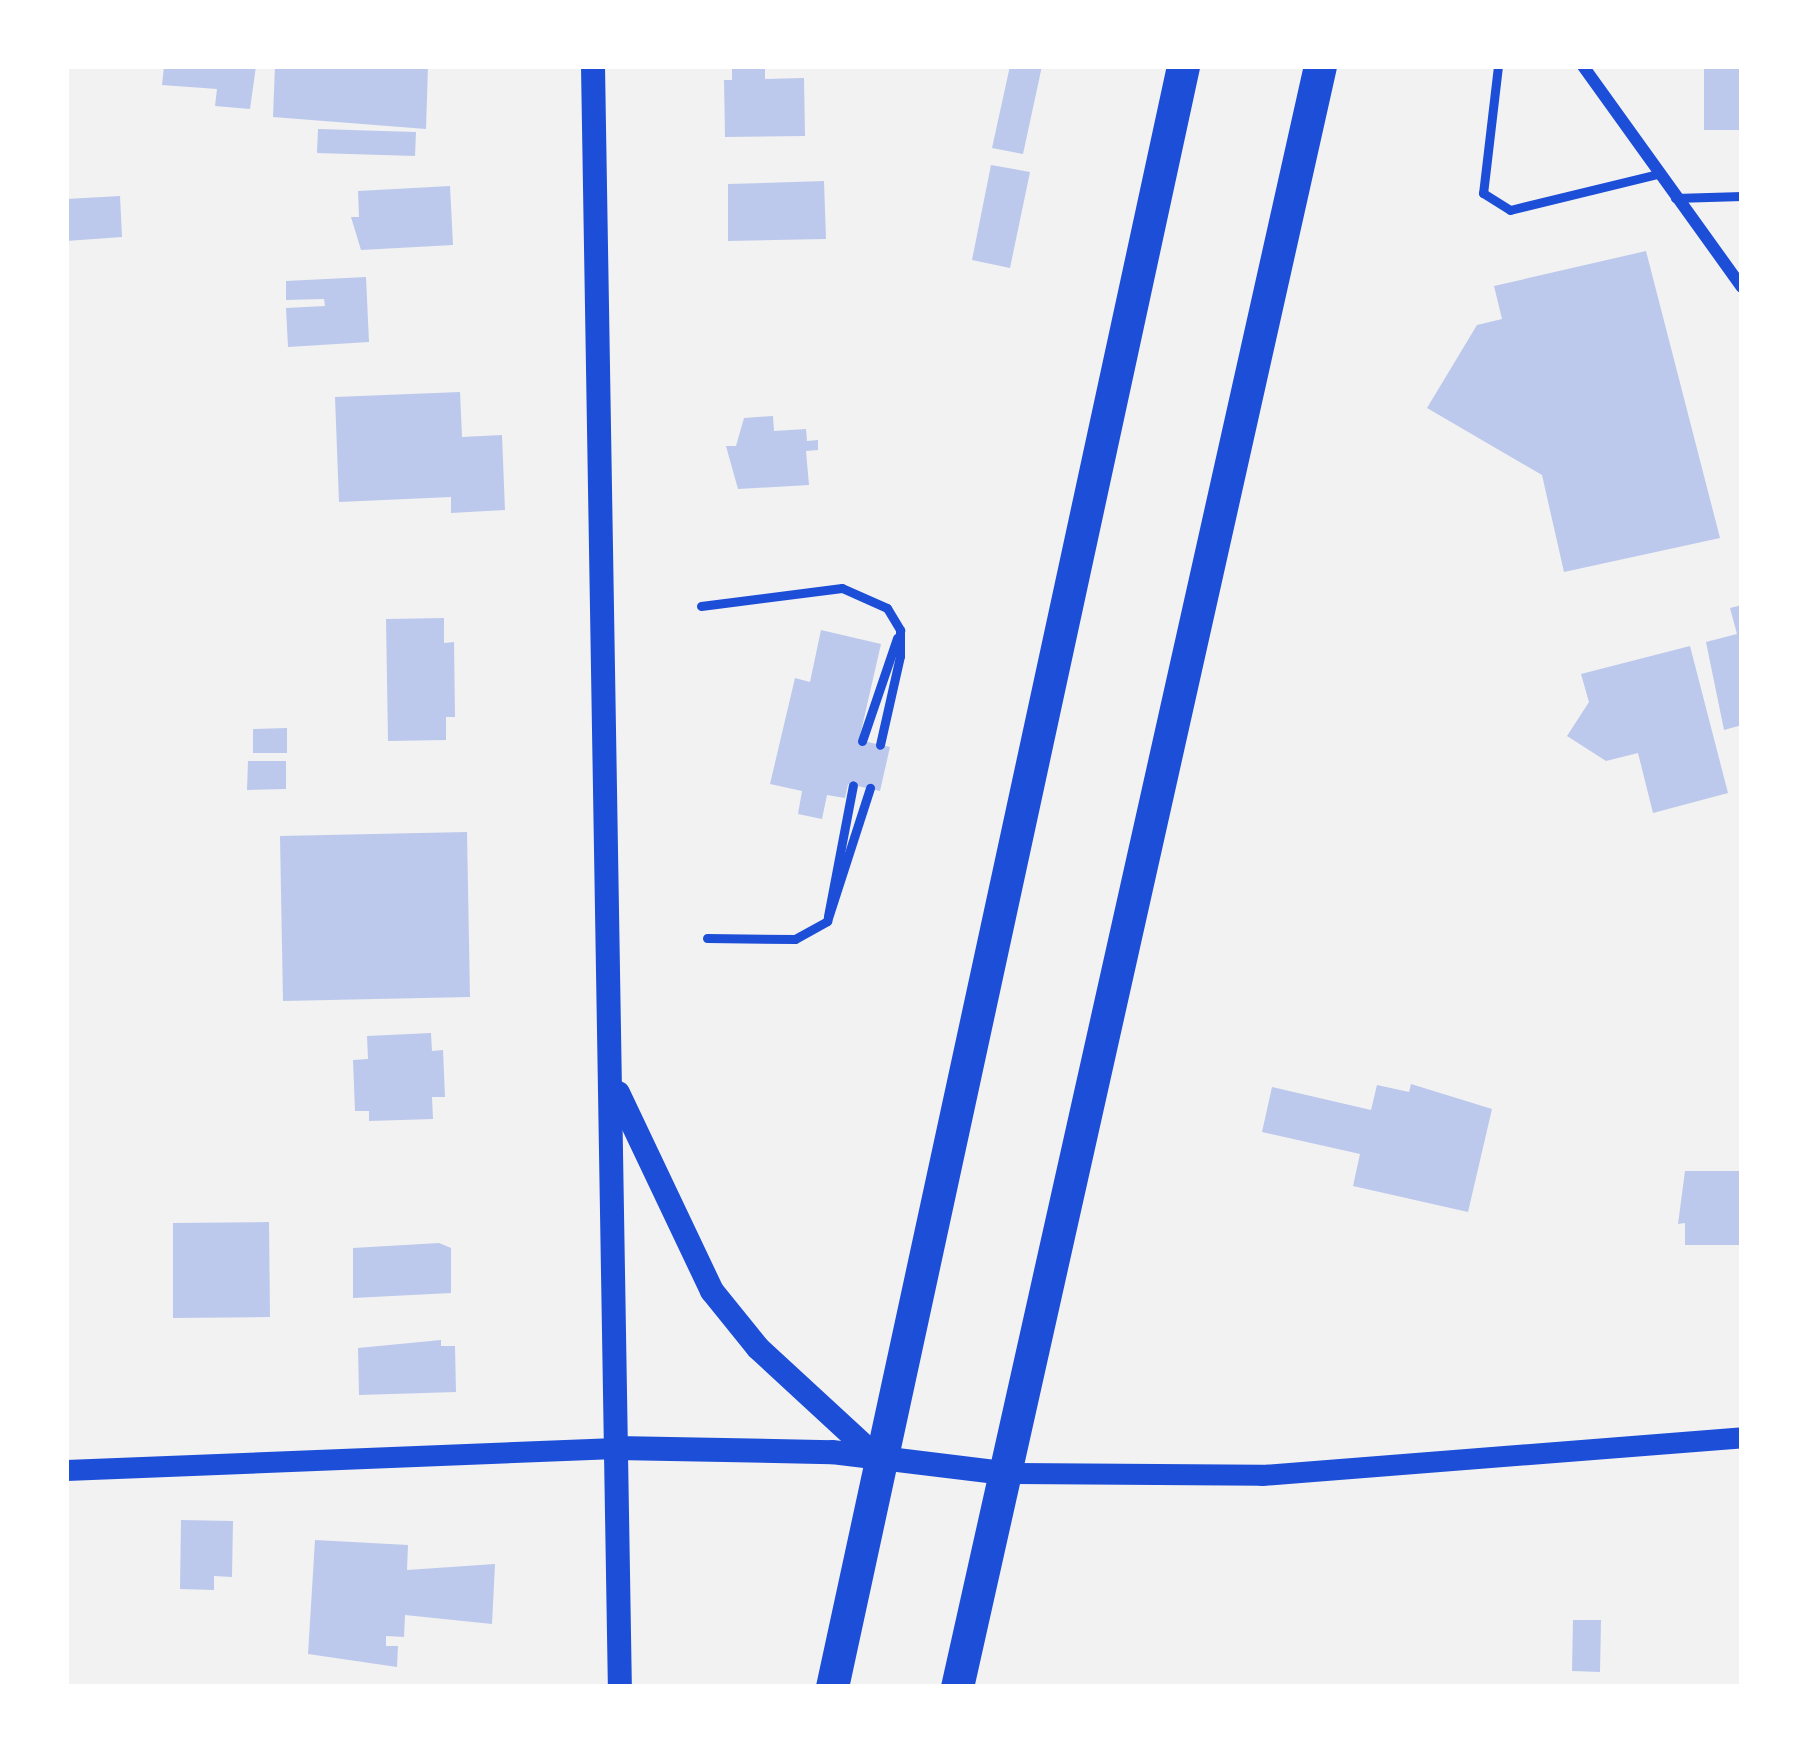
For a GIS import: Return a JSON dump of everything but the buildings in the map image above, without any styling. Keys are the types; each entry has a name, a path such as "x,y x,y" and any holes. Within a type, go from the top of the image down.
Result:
{"highway":[{"path":"832,1687 876,1457 1183,66"},
{"path":"957,1687 1319,66"}],"main road":[{"path":"593,66 620,1687"},
{"path":"613,1082 712,1291 758,1348 876,1457"},
{"path":"616,1448 695,1445 876,1457 1003,1473"}],"street":[{"path":"1583,66 1742,287"},
{"path":"1003,1473 1262,1475 1742,1437"},
{"path":"66,1470 616,1448"}],"lane":[{"path":"1498,66 1484,193 1510,210 1658,174"},
{"path":"1676,198 1742,196"},
{"path":"701,606 842,588 887,608 900,630 880,745"},
{"path":"862,741 900,630"},
{"path":"827,921 854,784"},
{"path":"706,938 795,939 827,921 870,788"}]}
